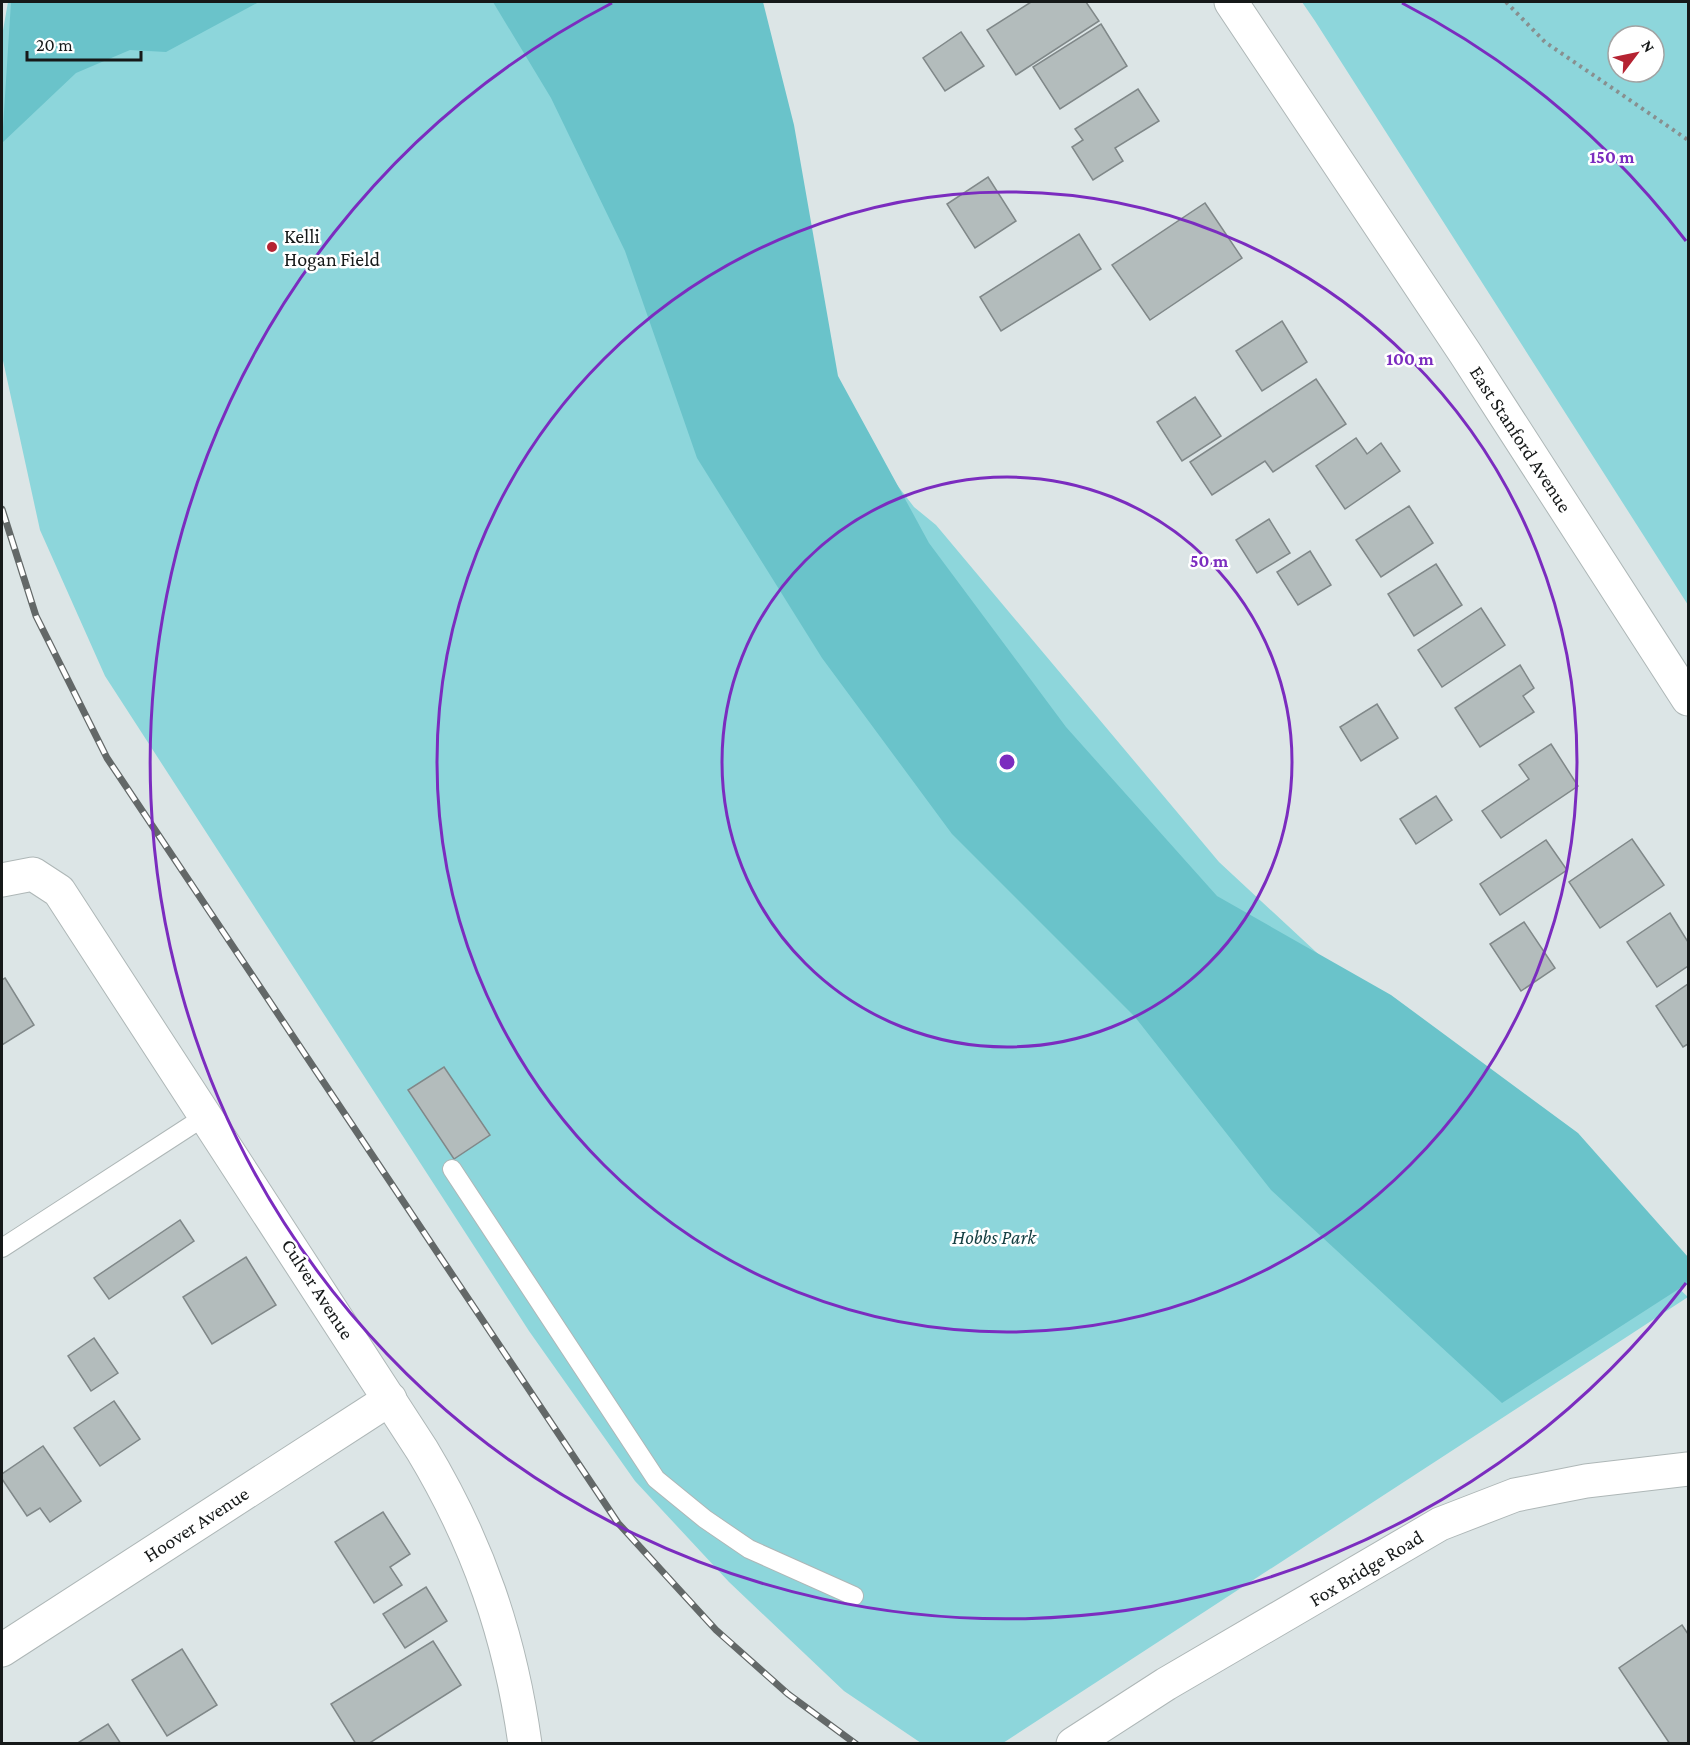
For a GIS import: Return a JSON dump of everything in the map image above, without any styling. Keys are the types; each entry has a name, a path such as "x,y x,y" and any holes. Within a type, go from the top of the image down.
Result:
{"street":[{"name":"East Stanford Avenue","path":"1231,2 1465,353 1689,699"},
{"name":"Culver Avenue","path":"17,877 59,891 204,1117 390,1399 445,1488 468,1534 496,1606 518,1688 525,1743"},
{"name":"Hoover Avenue","path":"2,1650 390,1399"},
{"name":"Fox Bridge Road","path":"1073,1743 1166,1684 1440,1524 1515,1495 1586,1481 1689,1469"}],"lane":[{"path":"2,1248 204,1117"},
{"path":"452,1168 656,1479 705,1519 748,1549 854,1596"}],"path":[{"path":"1506,2 1545,42 1689,140"}],"green space":[{"name":"Hobbs Park","path":"8,2 553,2 667,186 914,507 936,525 1219,862 1688,1297 1003,1743 921,1743 844,1691 729,1582 635,1481 529,1331 105,676 40,530 2,356 2,36"},
{"path":"1302,2 1688,2 1688,605 1315,21"}],"shaded area":[{"path":"11,2 259,2 166,52 130,50 76,73 2,143"},
{"path":"493,2 763,2 794,125 838,376 929,543 1066,727 1217,896 1391,995 1578,1133 1688,1257 1688,1283 1502,1403 1271,1190 1135,1017 952,834 822,658 697,458 625,251 551,98"}],"building":[{"path":"1031,2 1086,2 1099,21 1016,75 987,30"},
{"path":"1101,24 1127,66 1060,109 1033,67"},
{"path":"961,32 984,66 945,91 923,58"},
{"path":"1138,89 1159,121 1115,148 1123,161 1093,180 1072,147 1083,140 1075,129"},
{"path":"988,177 1016,221 975,248 947,204"},
{"path":"1205,203 1242,258 1150,320 1112,265"},
{"path":"1079,234 1101,269 1001,331 980,297"},
{"path":"1282,321 1307,362 1262,391 1236,351"},
{"path":"1316,379 1346,424 1273,472 1265,461 1212,495 1190,462"},
{"path":"1195,397 1221,436 1182,461 1157,422"},
{"path":"1356,438 1367,454 1381,443 1400,471 1345,509 1316,466"},
{"path":"1409,506 1433,543 1381,577 1356,540"},
{"path":"1269,519 1290,553 1257,573 1236,540"},
{"path":"1310,551 1331,585 1298,605 1277,572"},
{"path":"1436,564 1462,605 1414,636 1388,594"},
{"path":"1481,608 1505,645 1442,687 1418,650"},
{"path":"1520,665 1534,688 1523,696 1534,712 1480,747 1455,708"},
{"path":"1377,704 1398,738 1361,761 1340,727"},
{"path":"1551,744 1578,786 1501,838 1482,811 1529,779 1519,765"},
{"path":"1436,796 1452,820 1416,844 1400,819"},
{"path":"1632,839 1664,885 1600,928 1569,882"},
{"path":"1546,840 1567,870 1500,915 1480,884"},
{"path":"1670,913 1688,942 1688,966 1657,987 1627,942"},
{"path":"1524,922 1555,968 1521,991 1490,944"},
{"path":"5,978 34,1025 2,1045 2,980"},
{"path":"1688,984 1688,1044 1683,1047 1656,1006"},
{"path":"444,1067 490,1135 454,1159 408,1090"},
{"path":"180,1220 194,1241 109,1299 94,1278"},
{"path":"246,1257 276,1305 212,1344 183,1297"},
{"path":"94,1338 118,1373 91,1391 68,1356"},
{"path":"114,1401 140,1439 100,1466 74,1428"},
{"path":"43,1446 81,1501 50,1522 40,1508 27,1516 2,1479 2,1474"},
{"path":"383,1512 410,1554 390,1567 402,1585 374,1603 335,1542"},
{"path":"426,1587 447,1621 405,1648 383,1614"},
{"path":"1682,1625 1688,1634 1688,1744 1670,1744 1619,1668"},
{"path":"433,1641 461,1685 368,1744 356,1744 331,1704"},
{"path":"182,1649 217,1705 167,1736 132,1680"},
{"path":"108,1724 121,1744 76,1744"}],"railway":[{"path":"2,509 36,616 107,758 618,1523 716,1630 788,1694 856,1744"}],"place":[{"name":"Kelli Hogan Field","path":"272,247"}]}
